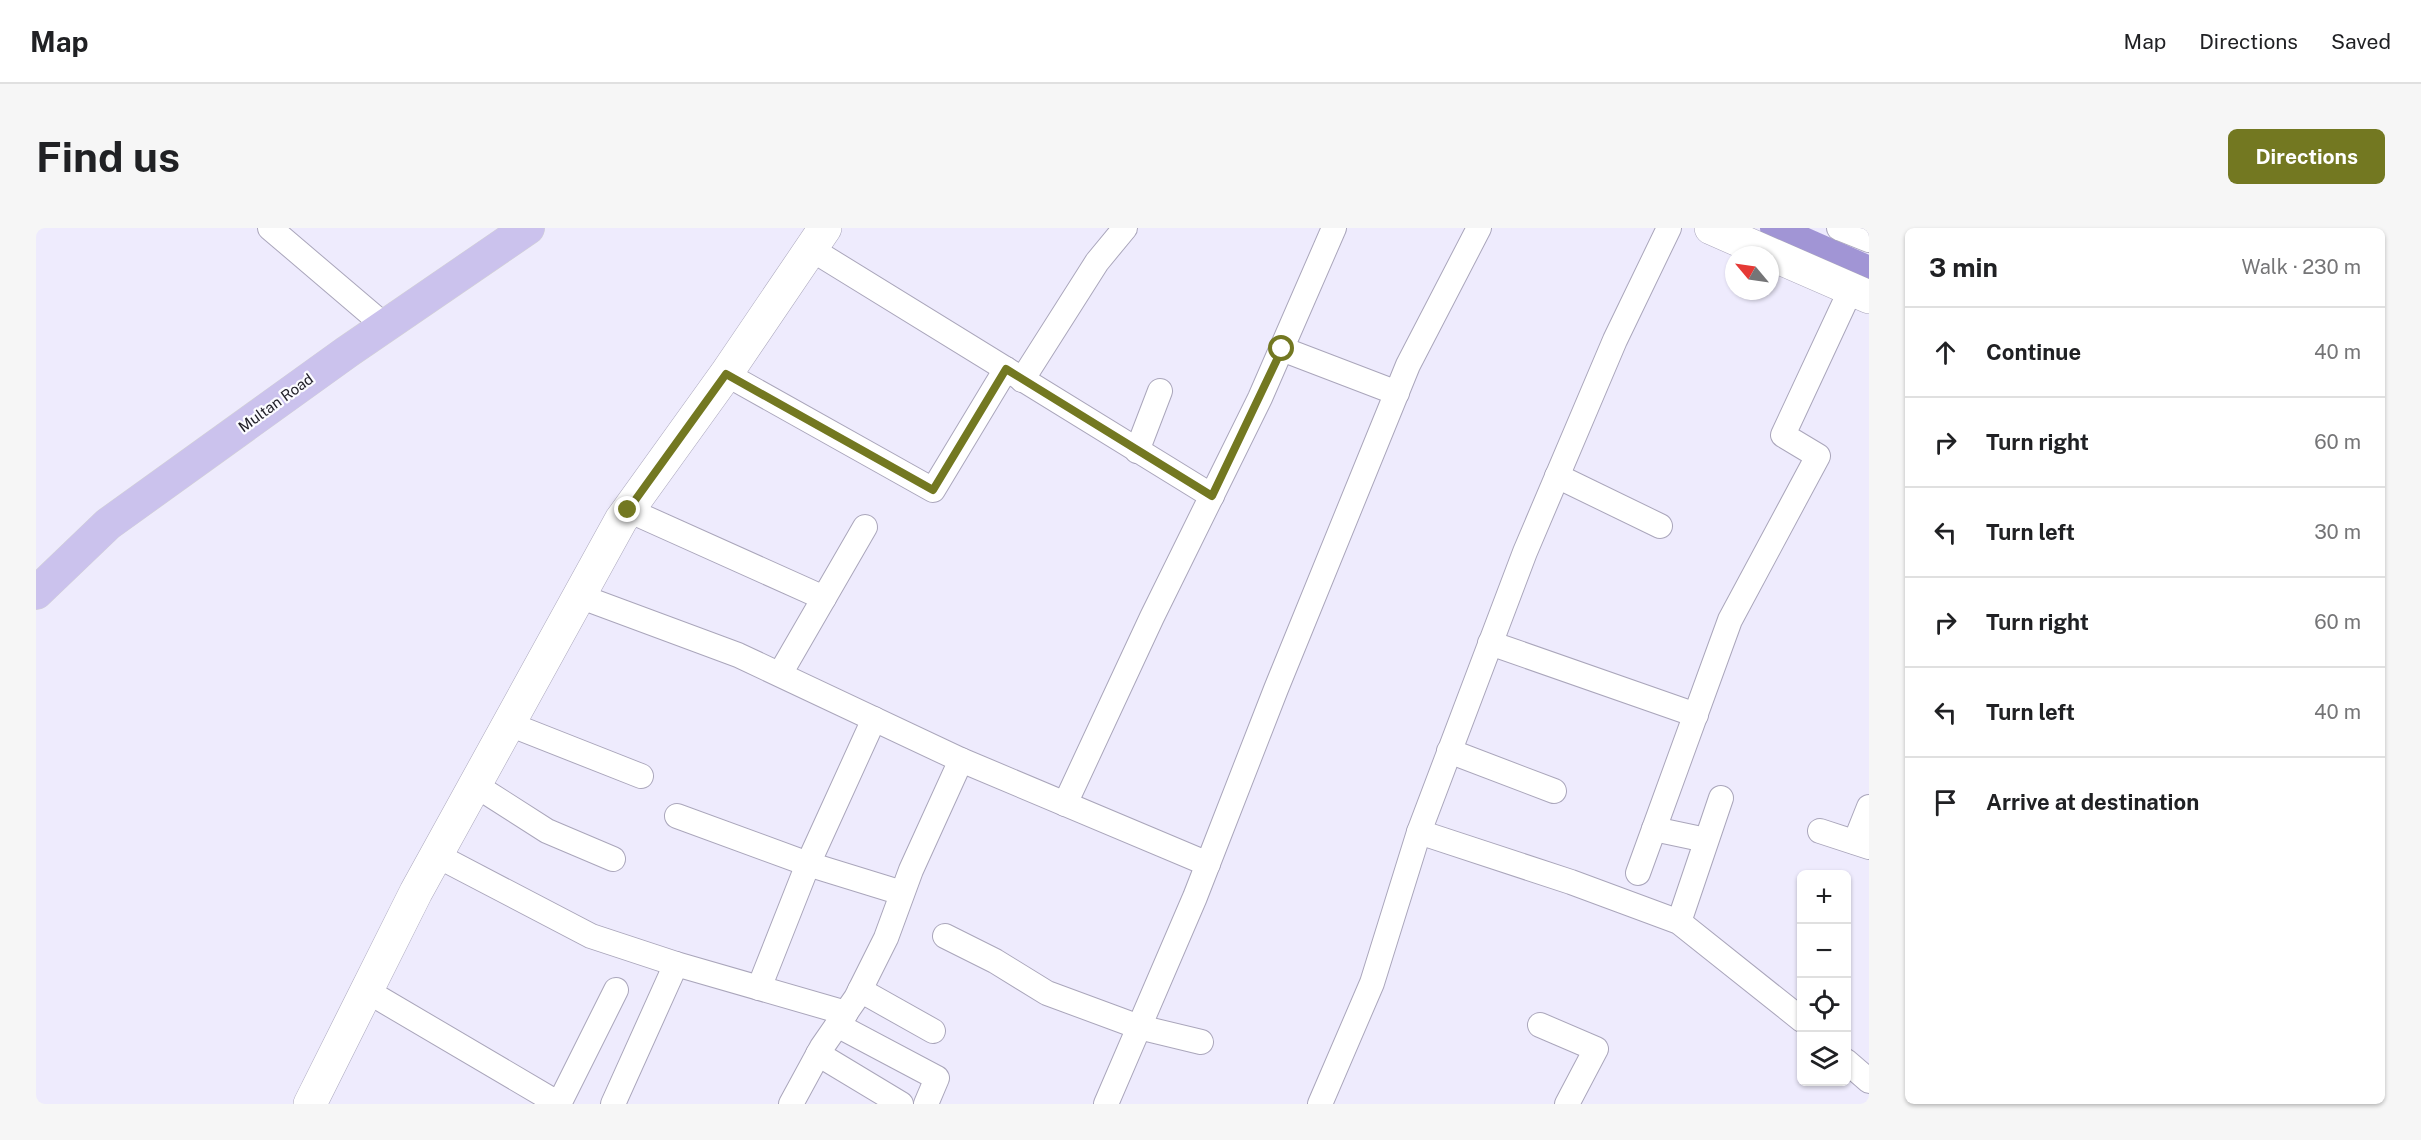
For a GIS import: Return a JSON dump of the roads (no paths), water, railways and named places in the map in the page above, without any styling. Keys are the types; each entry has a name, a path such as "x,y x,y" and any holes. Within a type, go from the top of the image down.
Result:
{"main road":[{"name":"Multan Road","path":"36,593 108,524 385,326 528,228"}],"street":[{"path":"270,228 385,326"},
{"path":"726,374 933,490 1014,374 1125,228"},
{"path":"1065,804 1152,617 1282,349 1334,228"},
{"path":"1106,1104 1208,864 1396,393 1479,228"},
{"path":"1320,1104 1372,983 1419,832 1490,643 1615,340 1669,228"},
{"path":"1638,873 1730,620 1818,456 1783,435 1860,293 1711,228"},
{"path":"1839,228 1869,240"},
{"path":"316,1103 367,991 436,855 628,510 726,374 818,238 1014,374 1212,496"},
{"path":"1282,349 1396,393"},
{"path":"1137,451 1160,391"},
{"path":"1557,476 1660,526"},
{"path":"628,510 824,598"},
{"path":"780,674 865,527"},
{"path":"579,596 738,655 961,760 1208,864"},
{"path":"1490,643 1696,715"},
{"path":"759,988 808,864 874,718"},
{"path":"509,724 641,776"},
{"path":"1449,751 1554,791"},
{"path":"791,1104 818,1054 860,990 886,938 902,893 961,760"},
{"path":"475,785 547,831 613,859"},
{"path":"1678,922 1721,798"},
{"path":"1820,831 1862,845 1869,807"},
{"path":"677,816 808,864 902,893"},
{"path":"1654,829 1706,840"},
{"path":"1419,832 1571,882 1678,922 1797,1016"},
{"path":"436,855 591,936 759,988 842,1019 937,1078 926,1104"},
{"path":"945,936 995,961 1047,993 1139,1027 1201,1042"},
{"path":"613,1104 676,964"},
{"path":"367,991 559,1104 616,990"},
{"path":"860,990 933,1031"},
{"path":"1540,1025 1596,1049 1566,1104"},
{"path":"818,1054 901,1104"},
{"path":"1851,1065 1869,1081"}],"waterway":[{"path":"1774,228 1869,270"}]}
